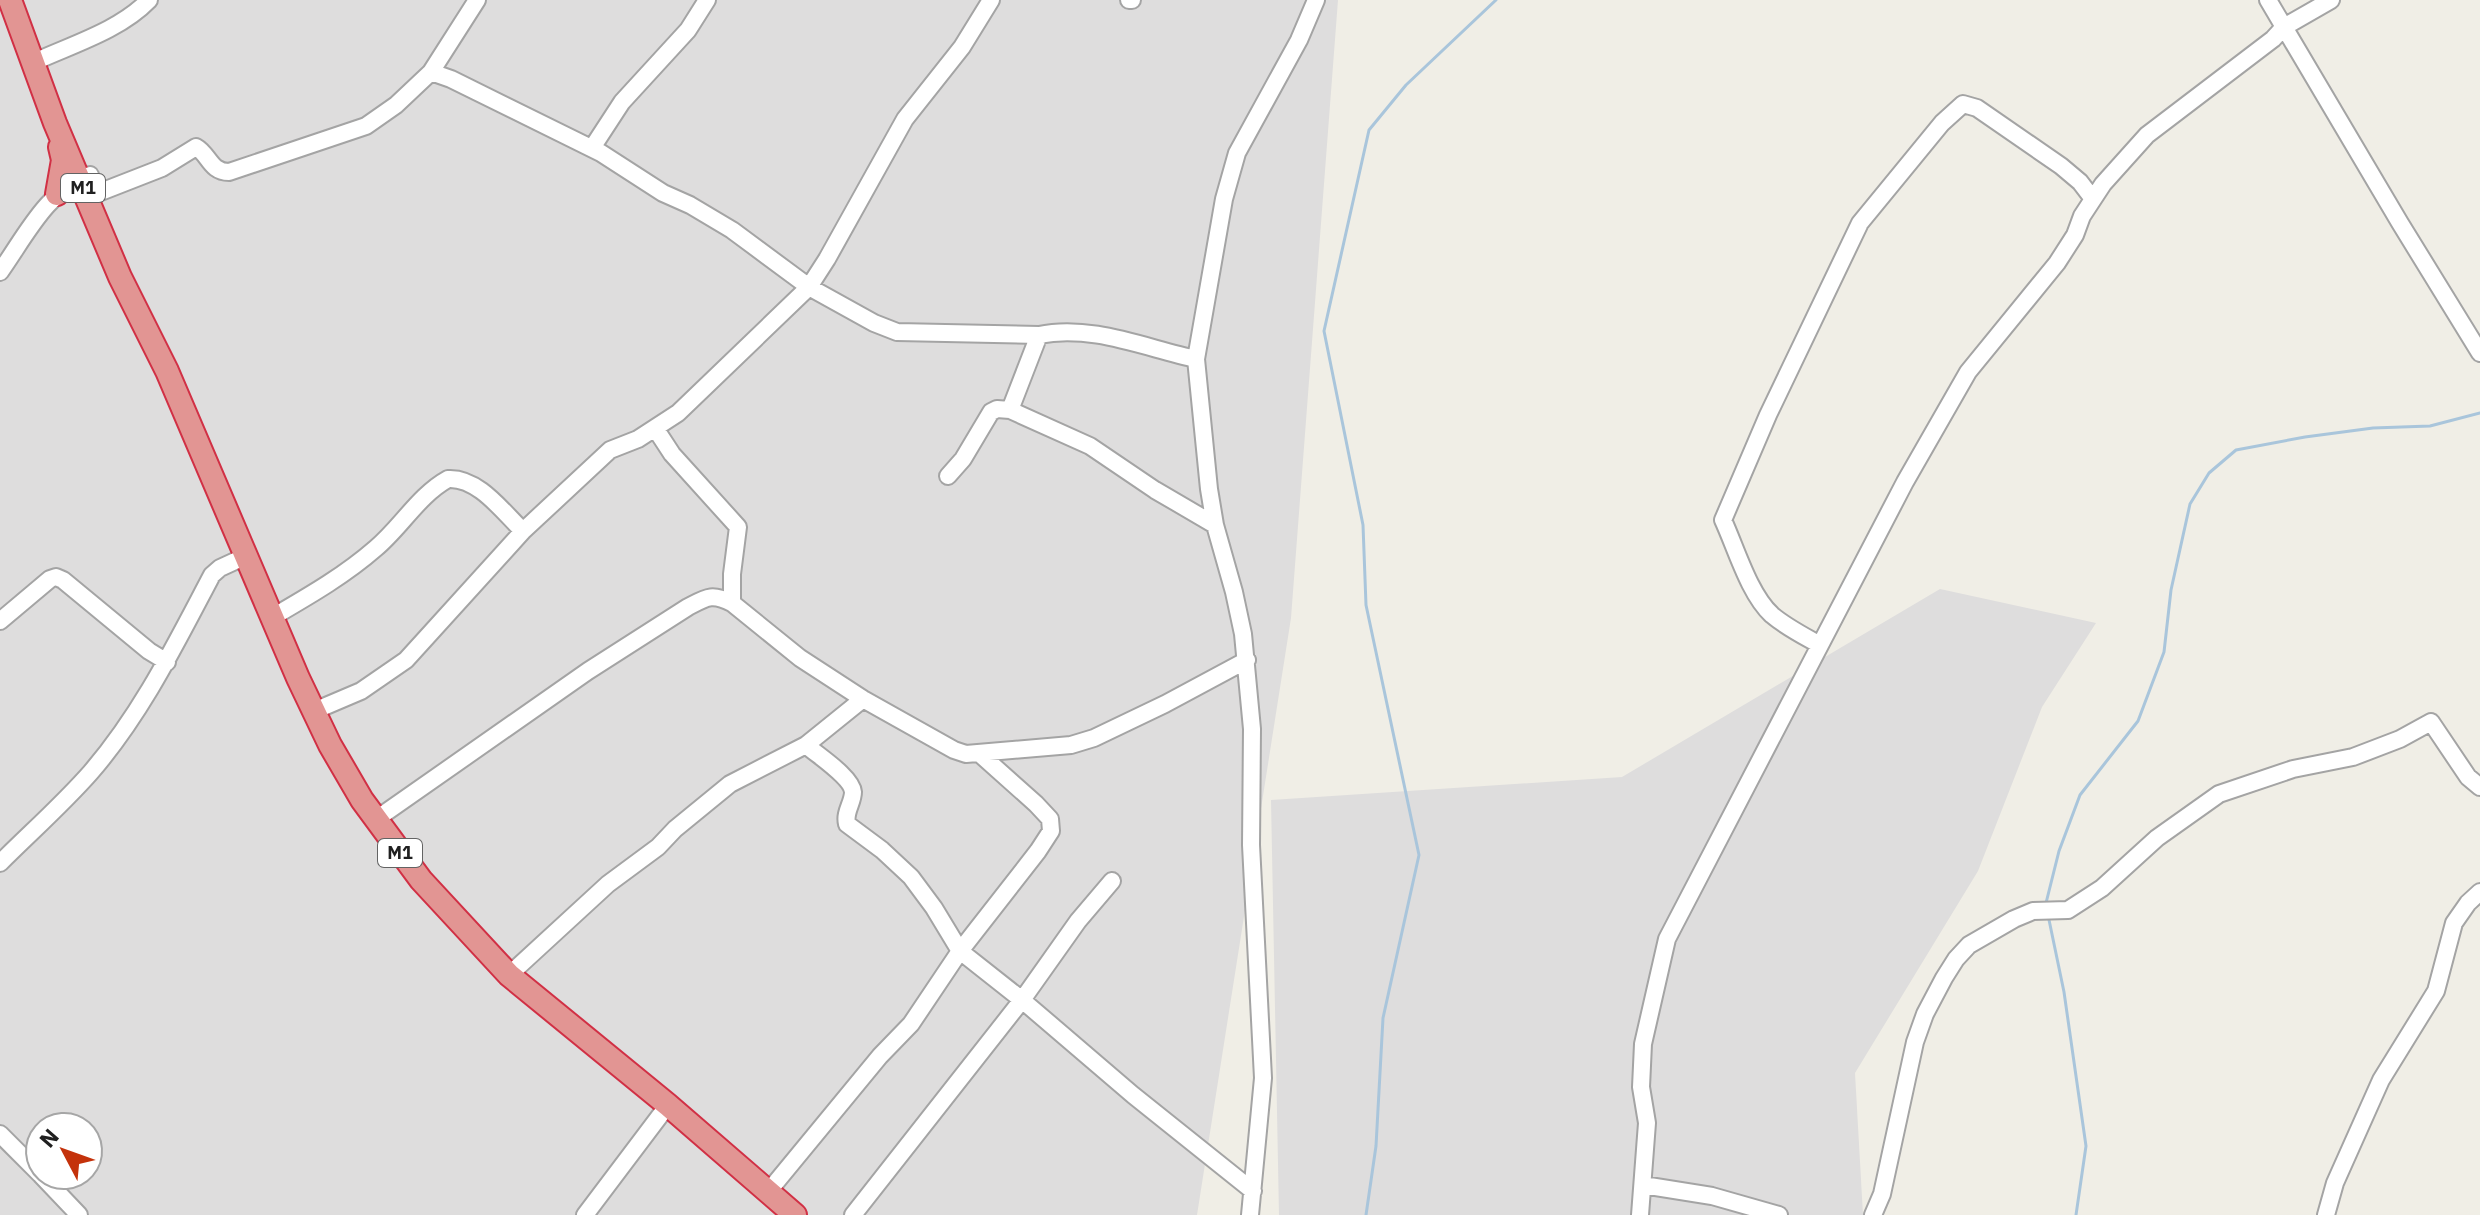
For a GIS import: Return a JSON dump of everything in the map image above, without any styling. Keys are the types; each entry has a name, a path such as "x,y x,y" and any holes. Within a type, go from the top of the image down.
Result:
{"highway":[{"name":"M1","path":"10,0 55,123 90,190 163,351 167,371 271,618 330,745 375,820 446,908 509,975 668,1105 795,1215"},
{"name":"M1","path":"21,0 90,190"},
{"path":"55,123 63,160 53,198 70,201 90,190"}],"street":[{"path":"41,59 127,18 149,0"},
{"path":"0,272 53,198 162,168 196,147 218,171 229,172 366,126 396,105 431,72 477,0"},
{"path":"592,148 622,102 688,30 707,0"},
{"path":"314,711 361,691 406,660 523,531 610,450 638,439 678,413 809,287 905,119 962,47 991,0"},
{"path":"1250,1215 1263,1078 1251,845 1252,729 1247,660 1234,592 1215,525 1202,438 1196,359 1224,199 1237,153 1299,40 1316,0"},
{"path":"2268,0 2480,353"},
{"path":"1640,1215 1647,1123 1641,1087 1643,1044 1667,939 1905,482 1968,372 2057,263 2103,184 2147,135 2273,39 2284,27 2331,0"},
{"path":"431,72 451,79 625,166 663,193 732,230 809,287 851,312 897,332 1087,333 1196,359"},
{"path":"1820,645 1770,613 1747,574 1723,520 1768,415 1860,223 1942,123 1963,104 1977,108 2061,166 2080,182 2093,199"},
{"path":"1010,410 1039,335"},
{"path":"948,476 963,459 991,412 1010,410 1090,446 1155,490 1215,525"},
{"path":"655,428 672,454 738,527 732,603"},
{"path":"271,618 326,585 375,550 429,492 448,479 464,480 476,487 523,531"},
{"path":"0,863 91,772 126,727 167,662 212,575 246,556"},
{"path":"0,621 56,577 167,662"},
{"path":"375,820 588,671 705,598 717,596 732,603 800,658 863,699 966,754 1071,745 1094,738 1247,660"},
{"path":"509,975 608,884 658,847 730,784 806,745 863,699"},
{"path":"1873,1215 1882,1194 1915,1042 1925,1014 1944,978 1969,945 2033,911 2068,910 2102,888 2157,838 2219,794 2293,769 2353,757 2400,739 2431,722 2468,777 2480,787"},
{"path":"806,745 853,787 845,819 847,824 911,877 960,951 1253,1191"},
{"path":"768,1192 880,1056 911,1024 960,951 1051,831 1050,819 980,754"},
{"path":"853,1215 1112,881"},
{"path":"2326,1215 2335,1183 2376,1091 2436,991 2454,923 2480,892"},
{"path":"585,1215 668,1105"},
{"path":"0,1134 24,1159"},
{"path":"1643,1185 1712,1196 1779,1215"},
{"path":"56,1191 79,1215"}],"shaded area":[{"path":"0,0 1338,0 1291,618 1197,1215 0,1215"},
{"path":"1940,589 2096,623 2042,707 1978,871 1855,1073 1863,1215 1279,1215 1271,800 1622,777"}],"waterway":[{"path":"1366,1215 1376,1146 1383,1018 1419,855 1366,605 1363,525 1324,331 1369,130 1406,85 1496,0"},
{"path":"2046,903 2059,851 2080,795 2138,721 2164,652 2171,590 2190,504 2209,473 2236,450 2373,428 2430,426 2480,413"},
{"path":"2048,915 2064,992 2086,1146 2076,1215"}]}
